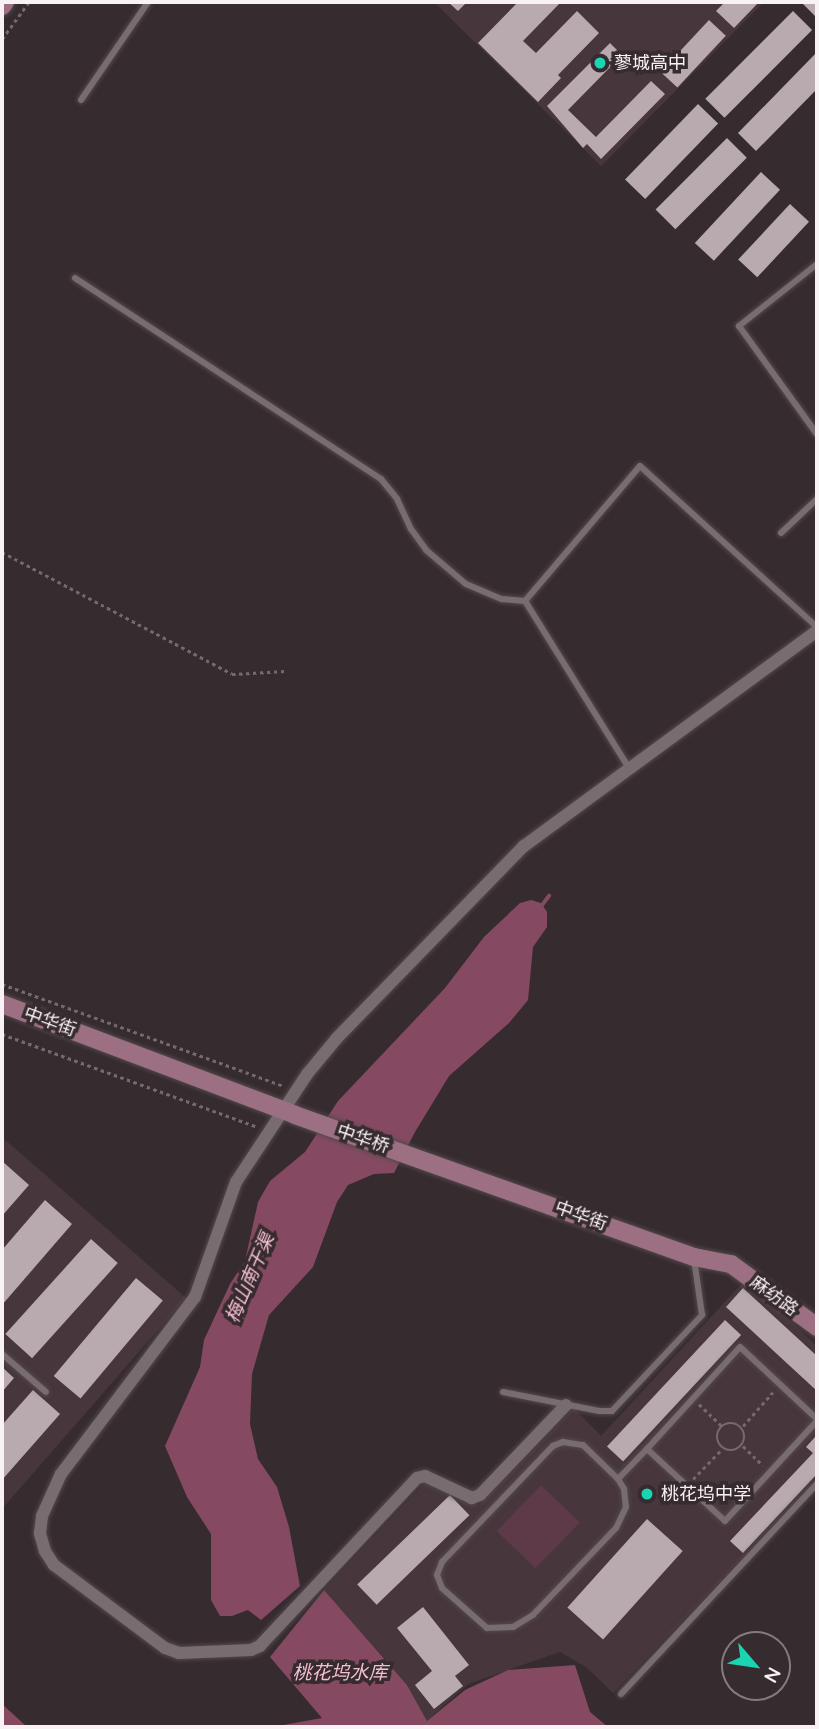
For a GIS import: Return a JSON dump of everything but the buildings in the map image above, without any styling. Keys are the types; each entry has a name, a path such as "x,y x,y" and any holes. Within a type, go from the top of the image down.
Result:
{"main road":[{"path":"2,6 5,2"},
{"name":"中华街","path":"2,1004 289,1113"},
{"name":"中华桥","path":"289,1113 432,1163"},
{"name":"中华街","path":"432,1163 694,1257 732,1264"},
{"name":"麻纺路","path":"732,1264 817,1327"}],"street":[{"path":"566,1405 480,1495 472,1498 425,1476 417,1478 260,1646 251,1650 179,1653 165,1648 54,1565 45,1551 40,1533 42,1516 56,1485 79,1447 195,1297 228,1198 289,1113 337,1038 524,846 817,629"}],"lane":[{"path":"81,100 148,2"},
{"path":"817,264 739,326 817,434"},
{"path":"75,278 381,479 397,499 426,551 466,584 502,599 525,601"},
{"path":"525,601 640,466 817,629"},
{"path":"781,533 817,499"},
{"path":"525,601 629,768"},
{"path":"503,1392 611,1411 702,1315 694,1257"},
{"path":"618,1479 740,1347 817,1420 725,1521 647,1449"},
{"path":"2,1354 46,1392"},
{"path":"563,1442 583,1445 618,1479 624,1489 626,1507 616,1528 533,1615 513,1627 487,1628 442,1588 438,1576 442,1562 553,1446 563,1442"},
{"path":"621,1694 817,1484"}],"path":[{"path":"2,39 29,2"},
{"path":"2,552 232,674 285,671"},
{"path":"742,1427 780,1384"},
{"path":"693,1399 722,1426"},
{"path":"732,1422 742,1427 746,1436 743,1446 733,1452 722,1449 716,1438 722,1426 732,1422"},
{"path":"743,1446 770,1472"},
{"path":"687,1486 722,1449"}],"shaded area":[{"name":"蓼城高中","path":"434,2 764,2 601,166"},
{"path":"2,1137 186,1298 2,1509"},
{"name":"桃花坞中学","path":"746,1279 817,1346 817,1480 613,1693 586,1667 560,1652 468,1684 427,1721 407,1685 324,1590 426,1482 479,1505 574,1408 601,1436"},
{"path":"541,1485 580,1523 535,1569 497,1531"}],"water":[{"path":"531,900 541,903 547,912 547,927 533,947 528,1000 509,1023 449,1076 394,1173 374,1174 348,1185 337,1202 313,1267 269,1315 252,1374 250,1424 258,1459 277,1487 289,1527 300,1586 261,1620 248,1610 232,1616 220,1616 211,1600 211,1534 187,1497 165,1446 200,1367 204,1340 230,1284 245,1261 258,1202 270,1181 305,1152 338,1101 445,988 484,937 520,903"},
{"name":"桃花坞水库","path":"324,1590 407,1685 427,1721 465,1690 508,1670 575,1665 590,1712 608,1727 272,1727 322,1718 270,1657"},
{"path":"2,1704 26,1726 27,1727 2,1727"}],"waterway":[{"name":"梅山南干渠","path":"540,908 549,896"}],"place":[{"name":"蓼城高中","path":"600,63"},
{"name":"桃花坞中学","path":"647,1494"}]}
